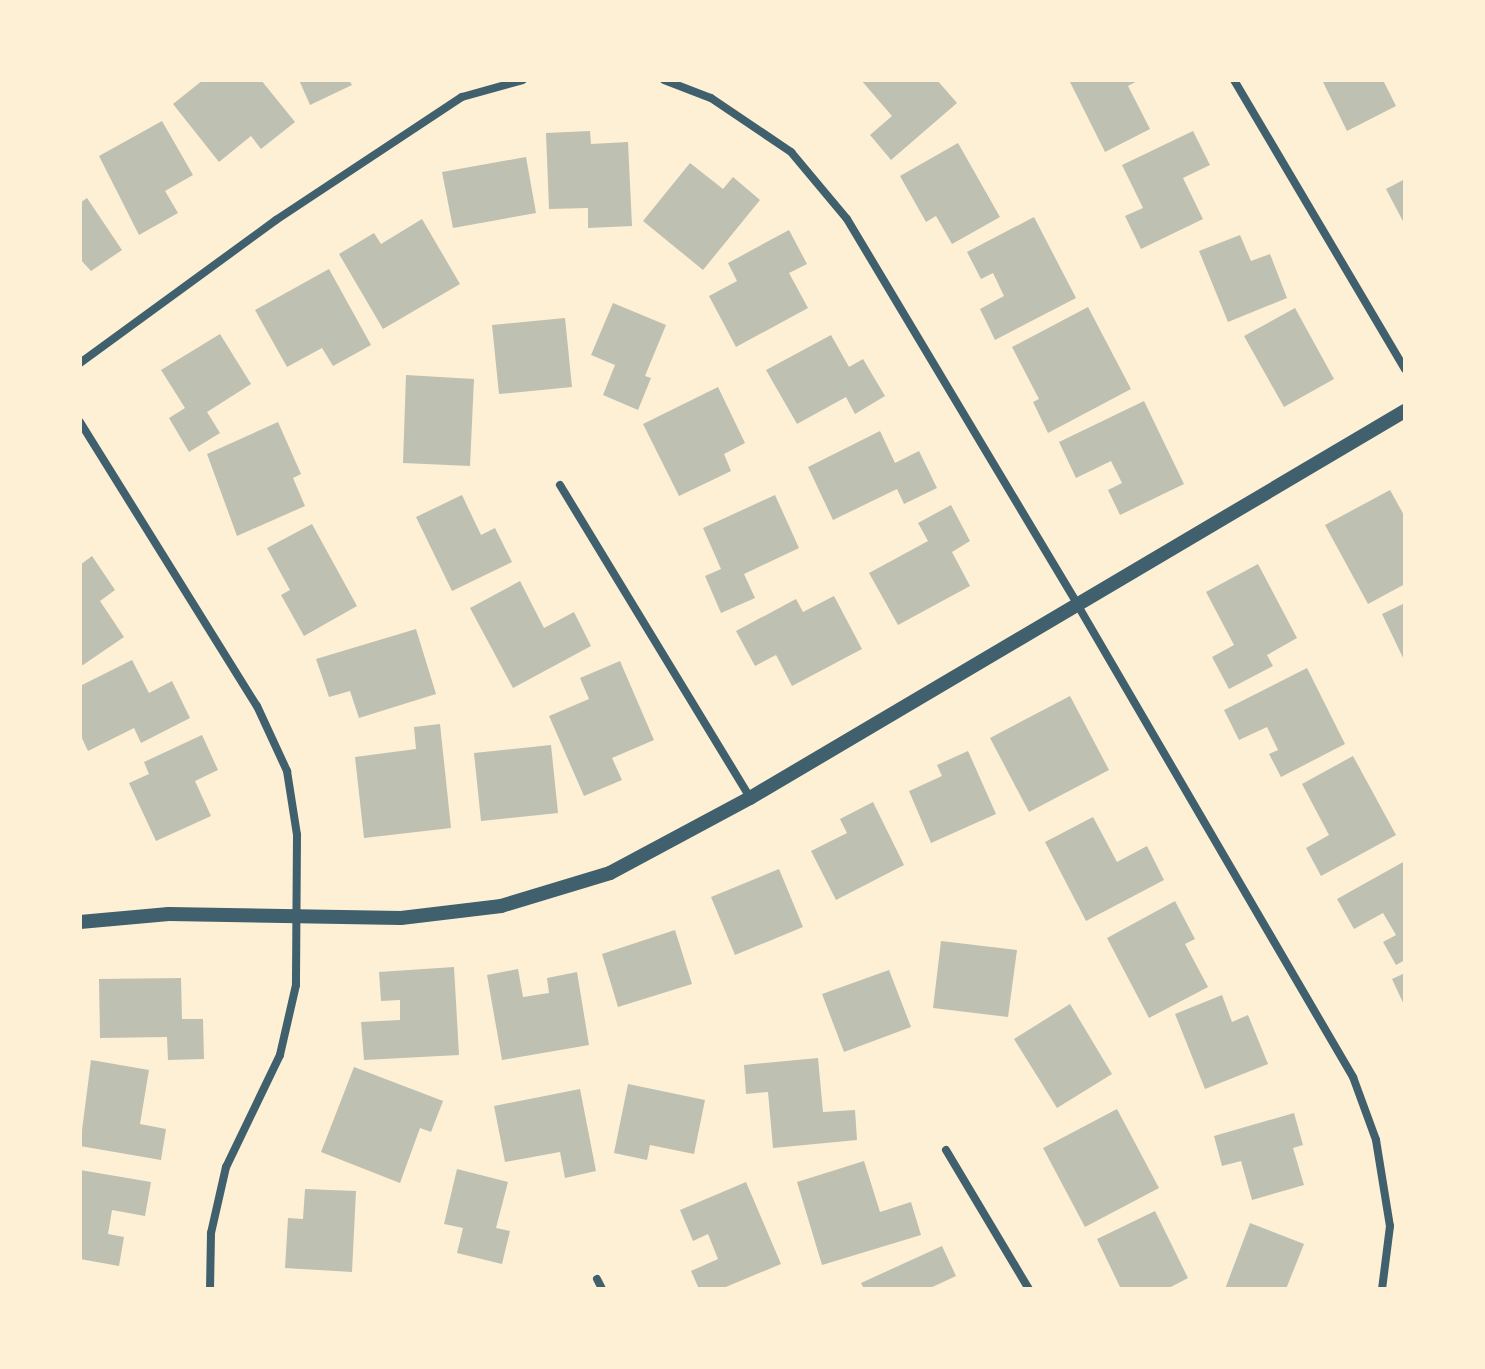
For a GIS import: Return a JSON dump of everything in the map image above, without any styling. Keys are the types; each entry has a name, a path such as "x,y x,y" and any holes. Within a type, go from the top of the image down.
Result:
{"street":[{"path":"80,363 276,220 462,97 523,80"},
{"path":"664,80 711,98 791,152 847,219 1077,604 1353,1077 1376,1140 1390,1226 1382,1289"},
{"path":"1234,80 1405,369"},
{"path":"80,922 169,914 296,919 401,918 501,906 610,873 750,798 1405,411"},
{"path":"80,422 257,706 287,771 297,835 296,985 280,1055 226,1167 211,1233 210,1289"},
{"path":"560,485 750,798"},
{"path":"946,1150 1029,1289"},
{"path":"597,1279 602,1289"}],"building":[{"path":"203,80 261,80 295,122 261,149 251,136 219,162 173,104"},
{"path":"299,80 349,80 352,85 310,105"},
{"path":"861,80 937,80 957,103 891,160 870,135 892,116"},
{"path":"1069,80 1139,80 1128,86 1150,129 1105,152"},
{"path":"1322,80 1383,80 1396,106 1347,131"},
{"path":"162,121 193,175 165,191 178,213 139,235 99,156"},
{"path":"590,131 591,144 628,142 632,226 588,228 588,208 549,209 546,133"},
{"path":"1193,131 1210,165 1183,178 1203,219 1141,249 1125,216 1143,208 1122,165"},
{"path":"958,143 1000,217 952,244 936,216 926,222 900,176"},
{"path":"526,157 536,213 453,228 442,172"},
{"path":"690,163 723,189 733,177 760,200 703,270 643,221"},
{"path":"1405,179 1405,225 1386,189"},
{"path":"87,198 122,250 91,271 80,259 80,203"},
{"path":"1034,217 1076,298 995,340 980,309 1004,296 993,273 981,279 967,252"},
{"path":"422,219 460,284 383,329 339,254 374,233 381,244"},
{"path":"789,230 807,264 789,273 808,308 736,347 709,296 737,281 728,263"},
{"path":"1240,235 1251,261 1270,254 1287,298 1228,322 1199,251"},
{"path":"329,269 371,345 333,366 322,348 287,367 255,310"},
{"path":"613,303 666,325 645,376 651,378 638,410 603,395 615,365 591,355"},
{"path":"1088,307 1131,389 1048,433 1033,402 1039,399 1012,347"},
{"path":"1295,308 1334,379 1284,407 1244,336"},
{"path":"565,318 572,387 499,394 492,325"},
{"path":"220,334 251,384 207,412 220,433 189,452 169,418 185,408 161,370"},
{"path":"831,335 849,367 863,359 885,396 855,414 846,397 797,424 766,370"},
{"path":"406,375 474,379 470,466 403,463"},
{"path":"718,387 745,443 724,454 731,471 679,496 643,424"},
{"path":"1144,401 1184,484 1120,515 1108,490 1122,483 1111,461 1076,478 1059,442"},
{"path":"278,422 301,474 293,478 305,506 237,536 207,454"},
{"path":"880,431 895,463 919,451 937,488 904,504 897,489 833,520 808,467"},
{"path":"1390,490 1405,517 1405,584 1368,604 1325,525"},
{"path":"462,495 481,535 495,528 512,562 452,591 416,517"},
{"path":"775,495 799,548 744,574 755,598 721,613 705,576 721,569 703,528"},
{"path":"951,505 970,541 952,552 970,586 898,625 869,573 928,541 918,523"},
{"path":"312,524 357,606 304,636 281,595 290,590 267,548"},
{"path":"92,556 115,590 100,601 124,637 80,667 80,565"},
{"path":"1258,564 1297,638 1267,655 1273,666 1229,689 1212,657 1234,645 1206,592"},
{"path":"520,581 544,628 574,612 591,646 513,688 470,608"},
{"path":"834,596 862,649 792,686 776,655 755,666 736,631 796,599 803,612"},
{"path":"1405,603 1405,662 1382,614"},
{"path":"416,629 436,694 359,718 350,691 329,697 316,659"},
{"path":"132,660 149,693 172,681 190,718 141,743 134,728 88,751 80,734 80,686"},
{"path":"620,661 654,740 612,758 622,780 584,796 549,716 589,699 580,678"},
{"path":"1307,668 1345,744 1281,777 1269,754 1278,750 1267,727 1239,740 1224,710"},
{"path":"1070,696 1109,770 1029,812 990,738"},
{"path":"440,724 451,828 364,838 355,757 416,749 414,727"},
{"path":"202,735 218,770 195,781 211,816 156,841 129,783 149,774 144,762"},
{"path":"551,745 558,813 481,821 474,753"},
{"path":"968,751 996,814 931,843 909,791 942,776 937,765"},
{"path":"1353,756 1396,835 1321,876 1306,848 1329,835 1302,784"},
{"path":"873,802 904,865 836,900 811,851 847,833 840,819"},
{"path":"1093,817 1117,862 1147,846 1164,880 1086,921 1045,842"},
{"path":"1405,861 1405,960 1396,965 1383,942 1396,935 1383,913 1354,929 1337,899"},
{"path":"779,869 803,927 735,955 711,897"},
{"path":"1175,901 1195,939 1185,944 1208,987 1149,1018 1107,938"},
{"path":"675,930 692,984 618,1007 602,954"},
{"path":"941,941 1017,950 1008,1017 933,1008"},
{"path":"454,967 459,1055 364,1060 361,1022 400,1020 400,1000 381,1001 379,972"},
{"path":"518,969 523,997 549,993 547,978 577,972 589,1045 502,1060 487,975"},
{"path":"889,970 911,1027 844,1052 822,994"},
{"path":"1405,973 1405,1007 1392,979"},
{"path":"181,978 182,1019 203,1019 204,1059 168,1060 167,1037 100,1038 99,979"},
{"path":"1222,995 1232,1022 1248,1015 1268,1064 1205,1089 1175,1014"},
{"path":"1070,1004 1112,1074 1057,1108 1014,1039"},
{"path":"818,1058 823,1112 855,1110 857,1140 773,1148 768,1092 746,1094 744,1065"},
{"path":"91,1060 149,1070 140,1124 166,1129 161,1160 80,1146"},
{"path":"354,1067 443,1101 431,1132 420,1128 400,1183 321,1152"},
{"path":"628,1084 705,1100 694,1154 650,1145 647,1160 614,1153"},
{"path":"580,1089 596,1171 565,1178 560,1152 505,1162 494,1106"},
{"path":"1117,1109 1159,1188 1085,1227 1043,1148"},
{"path":"1294,1113 1303,1145 1293,1148 1304,1185 1252,1200 1241,1161 1222,1166 1214,1136"},
{"path":"864,1161 880,1212 911,1202 921,1235 822,1265 797,1182"},
{"path":"457,1169 508,1182 496,1228 510,1231 502,1264 457,1253 463,1228 444,1224"},
{"path":"80,1170 151,1182 145,1216 112,1210 108,1234 124,1237 119,1266 80,1259"},
{"path":"746,1182 781,1264 721,1289 699,1289 691,1271 718,1259 708,1234 693,1241 680,1210"},
{"path":"305,1189 356,1191 352,1272 285,1268 288,1218 303,1219"},
{"path":"1155,1211 1188,1278 1167,1289 1121,1289 1097,1239"},
{"path":"1250,1223 1304,1244 1286,1289 1225,1289"},
{"path":"942,1246 956,1276 928,1289 864,1289 861,1283"}]}
